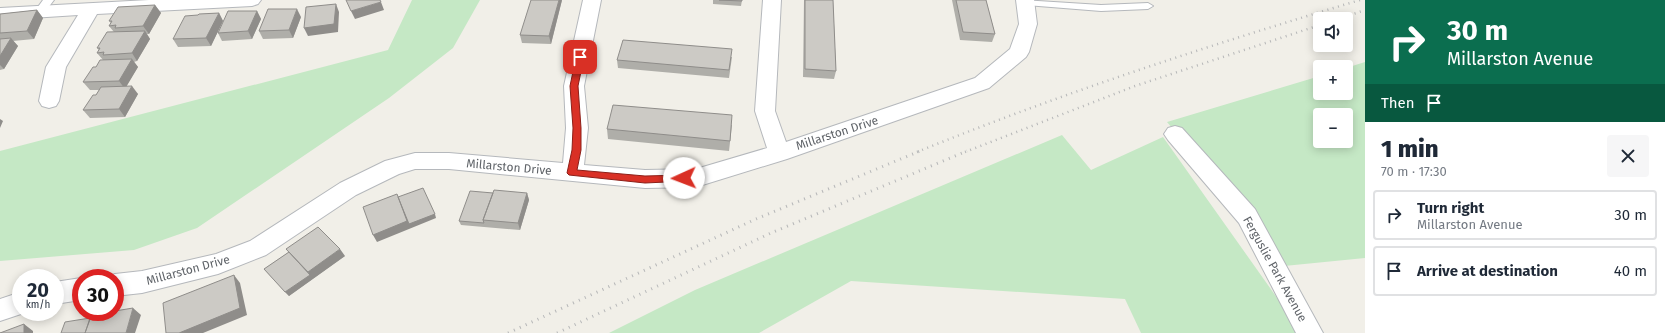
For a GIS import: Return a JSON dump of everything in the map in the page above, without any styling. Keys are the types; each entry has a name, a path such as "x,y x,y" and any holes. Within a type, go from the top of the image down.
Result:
{"street":[{"path":"0,14 45,6 252,0"},
{"path":"572,173 576,150 577,128 574,86 592,0"},
{"path":"772,0 765,111 780,153"},
{"name":"Millarston Drive","path":"124,284 142,282 218,264 258,248 348,189 393,167 415,161 450,161 645,179 696,178 780,153 982,83 1019,52 1028,24 1025,1"},
{"path":"49,101 56,67 106,5"},
{"name":"Ferguslie Park Avenue","path":"1175,134 1247,216 1310,333"},
{"path":"0,310 12,306"}],"lane":[{"path":"1025,1 1101,8 1148,6"}],"green space":[{"path":"412,0 480,0 453,48 389,98 197,228 134,250 0,261 0,151 388,50"},
{"path":"1365,62 1365,258 1274,267 1247,216 1167,122 1313,78 1313,100 1353,100 1353,66"},
{"path":"1062,135 1091,170 1163,137 1302,333 1141,333 1125,299 851,281 759,333 609,333 695,290"}],"building":[{"path":"346,0 380,0 381,2 351,11"},
{"path":"531,0 559,0 549,36 520,35"},
{"path":"719,0 742,0 742,1"},
{"path":"805,0 833,0 836,71 805,69"},
{"path":"956,0 986,0 995,34 963,32"},
{"path":"336,4 334,24 304,28 306,7"},
{"path":"155,5 143,26 115,28 116,25 109,26 112,21 109,21 118,7"},
{"path":"268,9 297,9 289,30 259,31"},
{"path":"37,10 27,31 0,33 0,14"},
{"path":"228,11 257,11 248,31 218,33"},
{"path":"219,13 206,38 173,39 185,16"},
{"path":"145,31 132,53 103,55 104,52 97,53 100,48 97,48 107,32"},
{"path":"11,38 0,56 0,39"},
{"path":"623,40 732,49 729,70 617,60"},
{"path":"132,59 119,81 83,82 93,67 96,67 100,60"},
{"path":"132,86 119,109 83,110 93,95 96,95 101,87"},
{"path":"613,105 732,115 730,141 607,129"},
{"path":"423,188 435,214 409,224 398,197"},
{"path":"494,190 527,193 518,223 483,220"},
{"path":"470,191 493,193 483,220 484,223 459,221"},
{"path":"397,194 407,221 373,235 363,207"},
{"path":"318,227 340,249 308,272 286,249"},
{"path":"289,252 310,275 285,292 264,269"},
{"path":"234,275 240,308 179,333 166,333 163,303"},
{"path":"133,308 126,333 85,333 89,321 124,321 124,310"},
{"path":"89,321 85,333 61,333 65,322"},
{"path":"24,324 24,333 0,333"}],"railway":[{"path":"917,152 1081,90 1192,52 1360,0"},
{"path":"1353,14 1365,10"},
{"path":"965,152 1135,86 1313,27"},
{"path":"508,333 756,219 920,151"},
{"path":"557,333 771,233 967,151"}],"route":[{"path":"580,57 574,86 574,103 577,128 576,150 572,173 645,179 684,178"}]}
